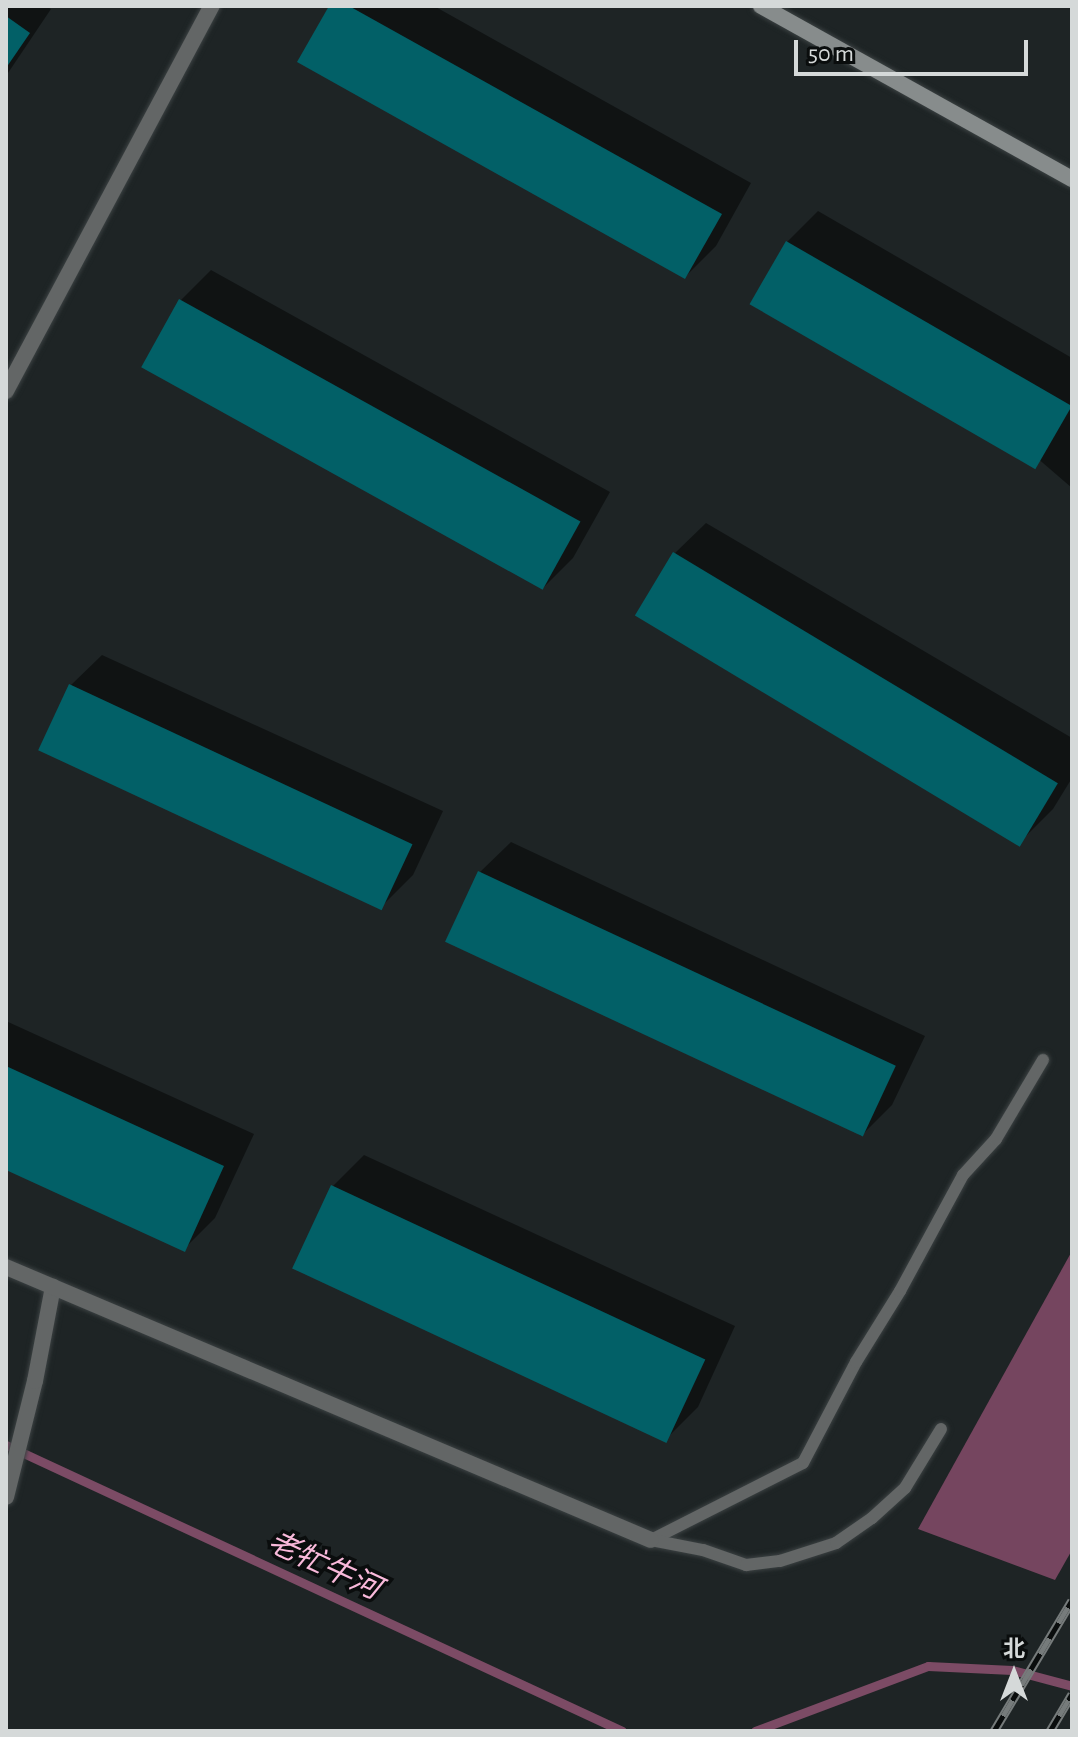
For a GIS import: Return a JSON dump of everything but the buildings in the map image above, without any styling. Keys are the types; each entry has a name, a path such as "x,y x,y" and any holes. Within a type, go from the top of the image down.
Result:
{"main road":[{"path":"761,6 1072,179"}],"street":[{"path":"6,391 212,6"},
{"path":"6,1267 651,1540"},
{"path":"6,1497 35,1381 53,1287"}],"lane":[{"path":"651,1540 803,1463 856,1362 900,1291 963,1175 996,1139 1043,1060"},
{"path":"651,1540 703,1550 746,1565 780,1561 836,1543 872,1518 905,1488 941,1429"}],"shaded area":[{"path":"1072,1251 1072,1550 1055,1580 918,1529"}],"waterway":[{"name":"老牤牛河","path":"6,1445 622,1731"},
{"name":"老牤牛河","path":"755,1731 928,1666 1012,1670 1072,1686"}],"railway":[{"path":"994,1731 1072,1600"},
{"path":"1050,1731 1072,1694"}]}
